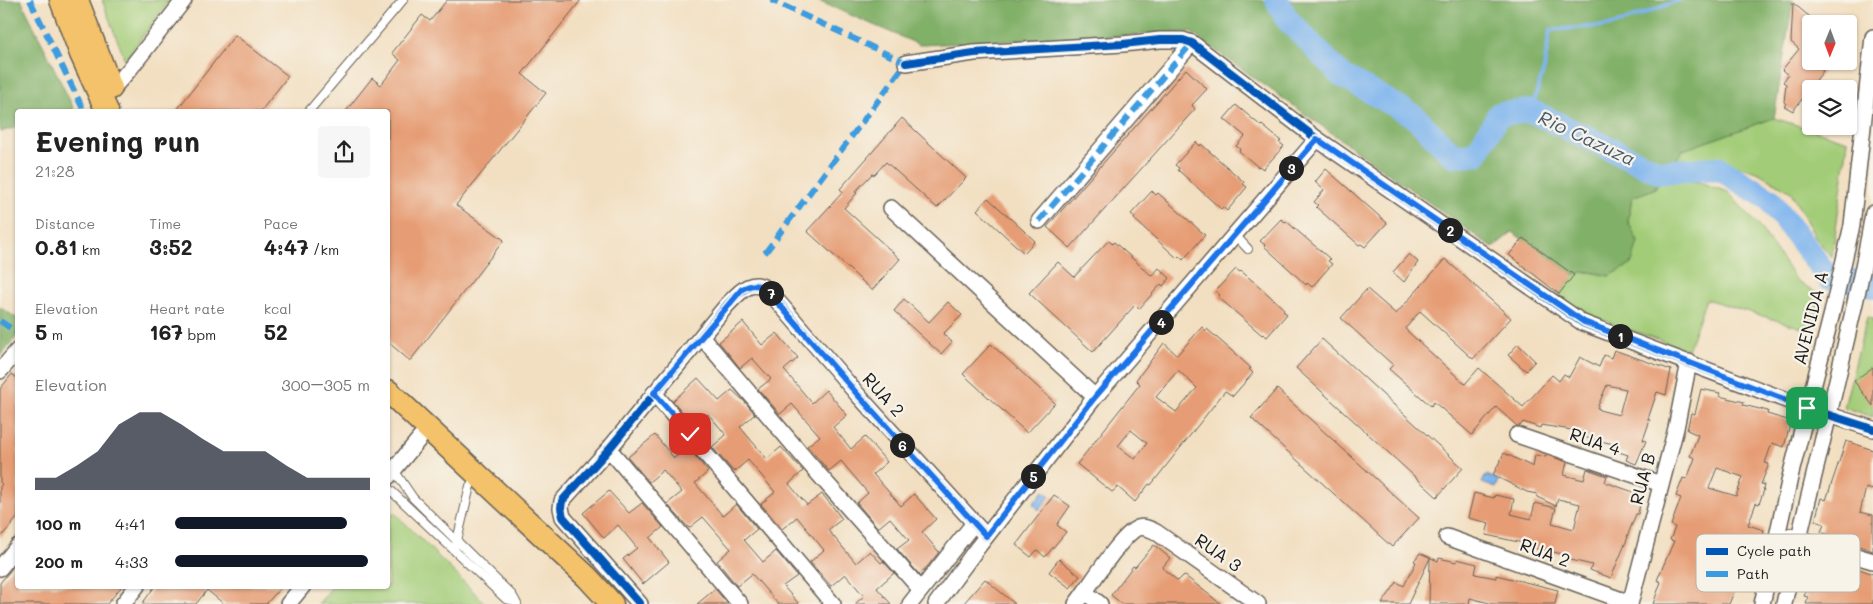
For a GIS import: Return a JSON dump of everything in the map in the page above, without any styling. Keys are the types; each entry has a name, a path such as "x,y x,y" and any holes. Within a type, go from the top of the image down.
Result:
{"main road":[{"path":"61,0 81,54 106,109"},
{"path":"77,0 121,109"},
{"path":"390,392 587,578 612,604"},
{"path":"390,410 594,604"}],"street":[{"path":"112,89 130,70 184,0"},
{"name":"AVENIDA A","path":"1778,532 1847,250 1868,138 1873,37"},
{"path":"906,63 974,53 1160,40 1183,40 1192,43 1317,139 1584,322 1807,408 1873,429"},
{"path":"1039,221 1192,43"},
{"path":"936,604 986,536 1095,397 1317,139"},
{"path":"891,208 1095,397"},
{"path":"1799,534 1867,253 1873,213"},
{"name":"RUA 2","path":"702,337 742,289 757,284 768,290 858,395 986,536"},
{"path":"640,604 563,517 561,505 565,496 608,450 702,337 807,461 921,590"},
{"path":"0,371 15,354"},
{"name":"RUA B","path":"1630,604 1676,428 1689,362"},
{"path":"654,393 833,604"},
{"name":"RUA 4","path":"1516,435 1661,484"},
{"path":"390,470 420,438"},
{"path":"608,450 740,604"},
{"path":"910,604 974,523"},
{"name":"RUA 3","path":"1080,598 1126,535 1140,527 1149,528 1156,532 1258,604"},
{"path":"1778,532 1784,534"},
{"name":"RUA 2","path":"1446,537 1630,604"},
{"path":"0,568 15,550"},
{"path":"1860,557 1873,561"},
{"path":"123,604 135,589"},
{"path":"288,604 300,589"},
{"path":"1080,598 1100,604"}],"lane":[{"path":"311,109 403,0"},
{"path":"1234,234 1248,249"},
{"path":"390,470 413,498 512,595 516,603"},
{"path":"455,551 470,486"},
{"path":"390,490 506,599 516,603"}],"green space":[{"path":"0,0 21,0 74,109 15,109 15,128 0,132"},
{"path":"102,0 170,0 125,60"},
{"path":"816,0 1793,0 1774,118 1683,150 1654,189 1632,197 1628,221 1638,242 1631,265 1609,276 1586,271 1574,275 1512,232 1493,248 1190,32 920,45"},
{"path":"1774,118 1802,127 1802,135 1829,135 1848,141 1832,257 1816,239 1791,192 1759,173 1721,160 1676,159 1683,150"},
{"path":"1661,179 1699,182 1728,192 1758,225 1796,280 1820,295 1812,331 1706,299 1688,350 1591,316 1557,298 1577,274 1589,272 1609,276 1638,242 1628,221 1632,197 1654,189"},
{"path":"0,307 15,317 15,338 0,356"},
{"path":"1867,317 1873,319 1873,417 1844,407"},
{"path":"394,512 486,604 318,604 330,589 390,589 390,517"}],"water":[{"path":"1486,475 1499,480 1496,488 1482,483"},
{"path":"1044,491 1050,496 1039,510 1033,504"}],"building":[{"path":"447,0 581,0 522,74 546,93 456,205 504,240 410,361 390,344 390,109 348,109 372,78 381,85 400,60 392,53 422,15 430,21"},
{"path":"1793,3 1808,15 1802,15 1802,70 1823,71 1816,80 1802,80 1802,99 1793,111 1784,106 1786,104 1784,102 1786,84 1783,82 1788,75 1782,70 1799,49 1791,42"},
{"path":"235,35 288,76 263,109 178,109"},
{"path":"1186,69 1207,89 1192,105 1195,109 1070,248 1047,227"},
{"path":"1236,105 1281,141 1279,142 1284,146 1263,169 1239,151 1240,149 1236,146 1245,136 1224,119"},
{"path":"902,118 966,178 937,208 886,162 855,192 857,193 844,208 900,259 872,290 807,231 843,192 840,189"},
{"path":"1196,142 1200,146 1201,144 1244,182 1243,184 1247,187 1227,211 1223,207 1221,209 1178,170 1179,168 1175,165"},
{"path":"1326,169 1387,223 1365,247 1361,244 1359,245 1316,207 1318,205 1314,202 1324,190 1315,182"},
{"path":"1152,191 1156,195 1158,193 1205,235 1183,260 1179,256 1177,258 1134,219 1135,217 1131,214"},
{"path":"988,198 1035,241 1024,253 977,210"},
{"path":"1281,219 1286,221 1330,259 1328,261 1332,264 1312,287 1307,283 1306,285 1260,241"},
{"path":"1523,238 1574,275 1559,294 1509,255"},
{"path":"1109,240 1112,244 1114,242 1152,276 1159,268 1170,278 1163,286 1161,284 1139,309 1135,305 1093,352 1029,293 1058,262 1074,277"},
{"path":"1409,254 1418,262 1404,282 1393,272"},
{"path":"1445,259 1511,318 1473,359 1420,311 1405,329 1465,384 1479,368 1523,407 1552,375 1559,381 1564,374 1569,377 1580,357 1599,367 1604,355 1611,358 1614,350 1671,370 1666,395 1657,392 1643,440 1646,441 1636,464 1626,460 1628,455 1616,451 1618,445 1583,437 1584,432 1541,425 1540,428 1523,422 1520,426 1517,426 1496,407 1472,435 1434,402 1431,406 1389,369 1393,365 1341,318 1367,289 1396,314","holes":["1607,385 1626,389 1619,415 1597,408"]},
{"path":"1236,269 1260,287 1287,314 1267,337 1262,335 1218,297 1220,295 1215,291"},
{"path":"904,299 929,322 948,302 962,315 943,334 952,342 941,354 894,311"},
{"path":"743,322 762,345 777,333 798,358 784,370 812,403 826,390 847,415 833,427 851,449 865,437 887,462 873,474 901,506 914,494 936,519 922,532 939,552 919,574 897,549 909,540 890,518 878,528 857,503 868,493 841,461 829,471 807,446 820,436 792,404 780,414 758,389 771,379 752,358 740,368 719,342"},
{"path":"1202,327 1206,331 1207,329 1251,368 1249,369 1253,373 1233,396 1225,391 1151,485 1149,484 1135,502 1118,487 1112,492 1077,464 1140,384 1136,380 1164,343 1177,355","holes":["1178,370 1197,388 1176,412 1156,397","1131,430 1147,443 1135,459 1118,446"]},
{"path":"1322,339 1463,468 1437,497 1296,368"},
{"path":"991,344 1055,403 1027,433 963,374"},
{"path":"1518,344 1535,361 1526,371 1508,355"},
{"path":"1873,367 1873,406 1854,381"},
{"path":"12,374 15,376 15,520 0,538 0,487 2,484 0,482 0,389"},
{"path":"698,378 719,401 732,390 744,401 755,414 740,427 767,459 781,447 803,471 789,484 807,505 822,494 842,519 828,530 856,563 870,551 894,573 877,588 891,604 855,604 864,596 845,574 831,586 810,562 824,550 797,517 782,529 761,504 775,492 761,475 748,460 734,472 712,447 726,435 716,423 708,414 694,426 673,401"},
{"path":"1277,389 1419,518 1392,547 1251,418"},
{"path":"1701,389 1720,393 1719,396 1744,402 1743,405 1768,411 1767,414 1791,421 1784,447 1772,443 1765,463 1769,464 1761,484 1764,485 1764,490 1759,504 1756,503 1748,525 1764,530 1763,534 1696,534 1696,592 1734,592 1729,604 1653,604 1661,582 1657,580 1674,541 1670,540 1675,527 1671,525 1681,498 1676,496 1683,478 1687,479 1695,458 1690,456 1698,435 1687,430 1691,413 1695,414","holes":["1717,468 1743,477 1736,496 1709,488"]},
{"path":"655,435 674,458 688,447 708,472 695,483 723,516 736,504 757,529 744,540 763,562 776,551 797,576 783,586 799,604 778,604 752,574 737,586 717,561 731,549 703,517 689,528 667,504 682,492 663,470 649,482 628,457"},
{"path":"1846,441 1873,450 1873,490 1866,488 1860,512 1873,515 1873,551 1860,546 1860,534 1826,534 1821,532 1824,524 1815,521 1821,498 1826,500"},
{"path":"1504,453 1533,467 1535,455 1546,457 1547,455 1567,462 1564,475 1584,480 1587,469 1607,476 1605,482 1642,495 1638,514 1636,514 1611,578 1590,570 1592,565 1567,559 1568,555 1527,547 1528,544 1486,535 1489,523 1468,518 1474,493 1494,498 1495,495 1514,499 1511,514 1531,519 1535,503 1556,508 1552,523 1574,529 1580,504 1558,499 1556,506 1537,497 1537,494 1527,492 1493,475"},
{"path":"609,491 629,513 642,503 663,527 650,538 669,562 643,584 623,559 637,548 618,525 604,538 583,513"},
{"path":"1054,495 1070,506 1057,525 1066,532 1045,557 1037,550 1031,557 1016,545"},
{"path":"1154,545 1170,558 1162,568 1178,581 1184,575 1221,604 1122,604 1111,595 1133,566 1135,567"},
{"path":"1420,553 1438,561 1439,558 1456,562 1457,559 1477,564 1475,574 1496,578 1496,575 1558,590 1555,604 1493,604 1470,598 1469,604 1429,604 1430,558 1408,604 1382,604 1397,582 1404,586 1416,562 1414,561"},
{"path":"1059,559 1080,576 1070,588 1049,572"},
{"path":"15,565 15,589 120,589 107,604 0,604 0,583"},
{"path":"1860,569 1873,574 1873,604 1806,604 1808,597 1804,596 1806,592 1860,592"},
{"path":"985,579 1015,604 963,604"},
{"path":"153,589 279,589 266,604 224,604 207,590 196,604 142,604"},
{"path":"715,589 728,604 697,604"}],"waterway":[{"name":"Rio Cazuza","path":"1277,0 1287,19 1341,75 1414,116 1453,155 1476,154 1499,114 1531,111 1659,172 1718,168 1769,199 1828,277 1873,286"},
{"path":"1531,111 1544,69 1550,30 1613,25 1680,0"}],"marked path":[{"path":"30,0 83,109"},
{"path":"765,253 906,63 771,0"},
{"path":"1039,221 1192,43"},
{"path":"0,321 15,331"}],"cycle path":[{"path":"906,63 974,53 1160,40 1183,40 1192,43 1317,139 1583,323 1807,408 1873,429"},
{"path":"640,604 563,517 562,501 609,449 727,305 746,288 756,285 768,290 858,395 986,536"}],"route":[{"path":"690,434 654,393 742,289 757,284 768,290 858,395 986,536 1095,397 1317,139 1584,322 1807,408"}]}
